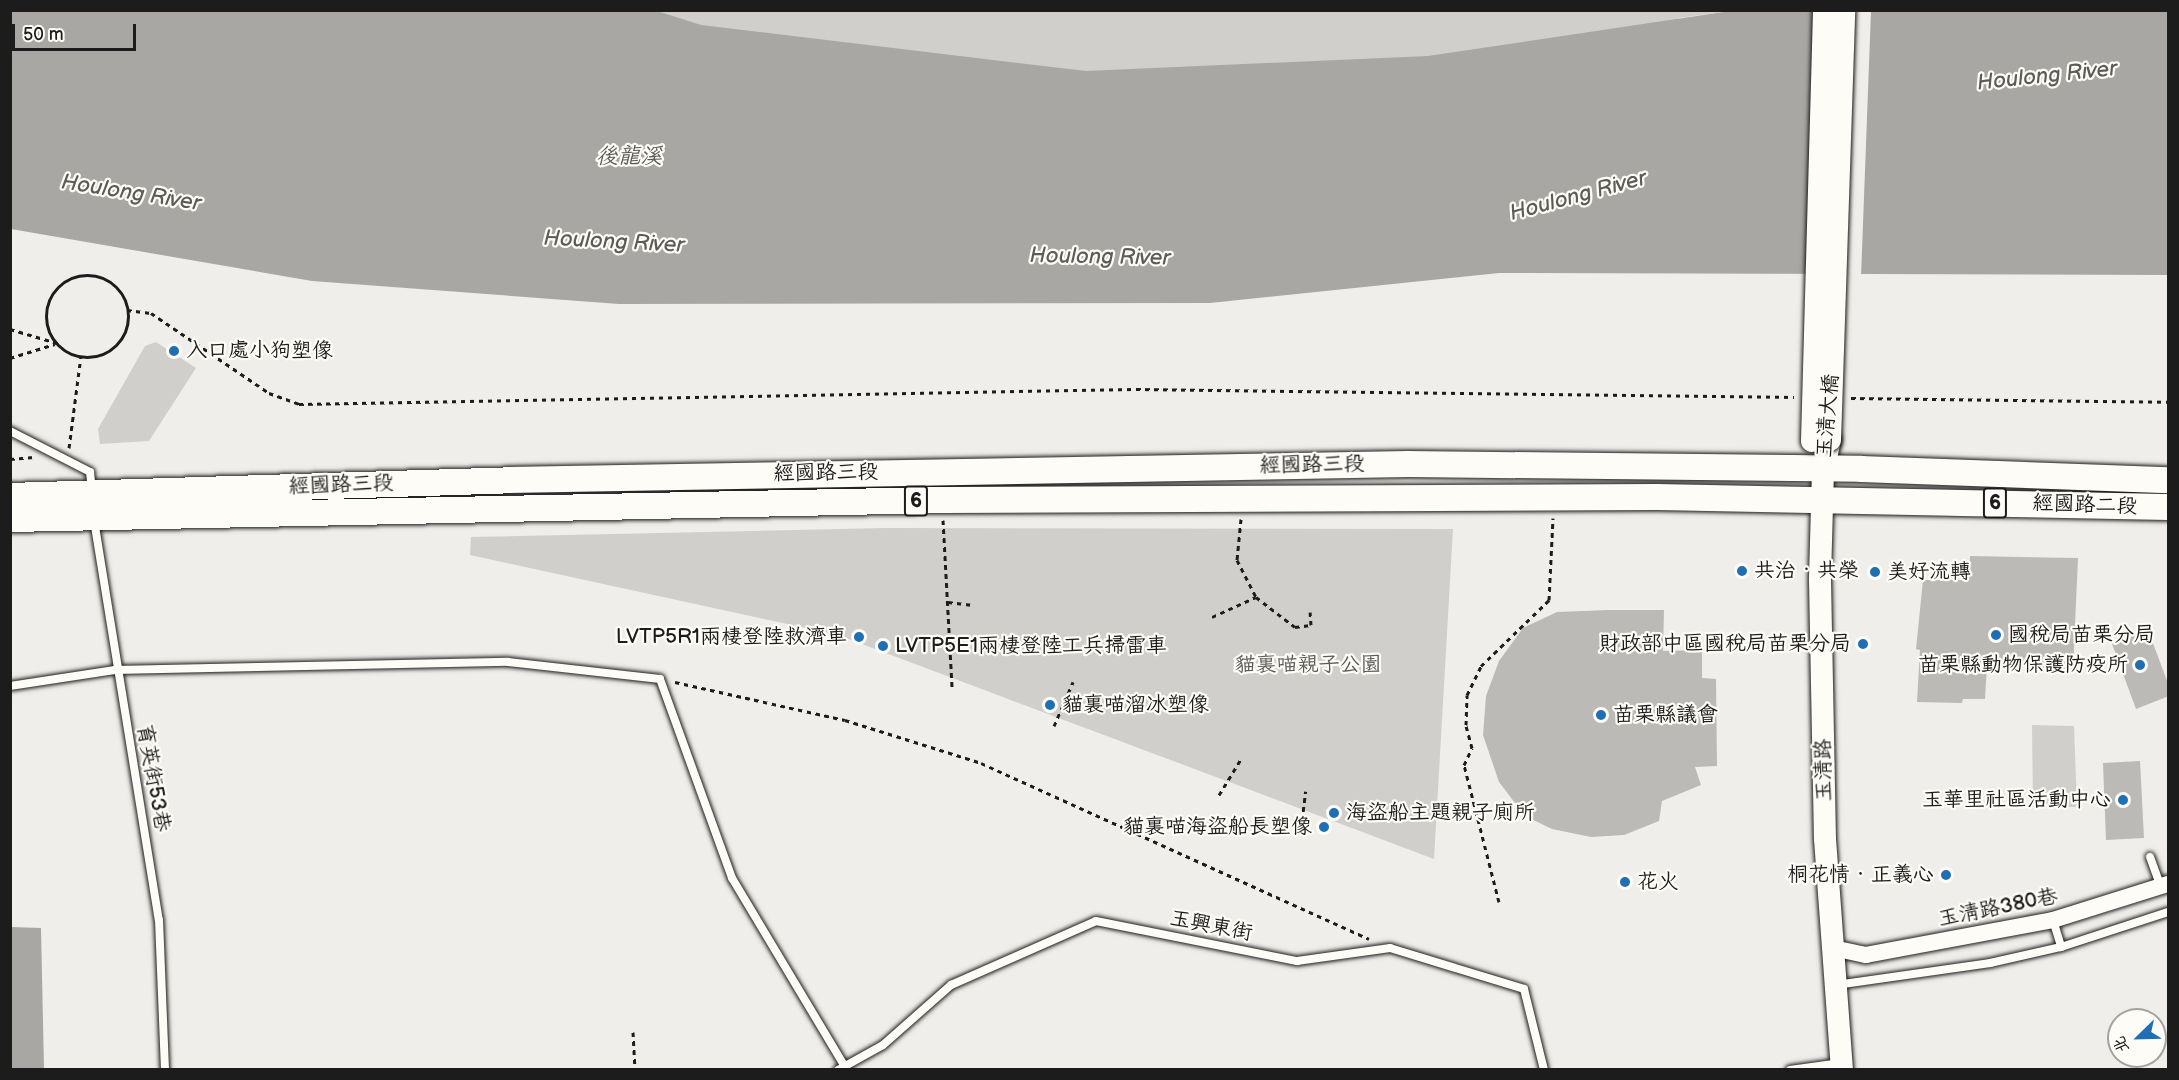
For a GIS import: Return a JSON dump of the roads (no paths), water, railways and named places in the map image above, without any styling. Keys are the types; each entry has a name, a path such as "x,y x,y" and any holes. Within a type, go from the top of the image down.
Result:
{"main road":[{"name":"經國路三段","path":"10,519 93,506 1044,468 1408,464 1823,470"},
{"name":"經國路二段","path":"1823,470 2169,480"},
{"name":"經國路三段","path":"10,496 93,506 955,500 1821,500"},
{"name":"經國路二段","path":"1821,500 2169,507"}],"street":[{"name":"玉清大橋","path":"1823,470 1821,440 1824,10"},
{"name":"玉清大橋","path":"1821,440 1844,10"},
{"name":"玉清路","path":"1823,470 1821,500 1825,839 1841,1066"},
{"name":"玉清路380巷","path":"1833,948 1866,955 2053,921 2165,886"}],"lane":[{"name":"育英街53巷","path":"10,431 90,472 116,669 159,920 165,1070"},
{"path":"10,686 116,669 508,662 660,679 732,878 843,1069"},
{"path":"2150,857 2165,886"},
{"path":"1835,985 1990,963 2061,947 2169,912"},
{"name":"玉興東街","path":"843,1069 883,1045 951,985 1096,921 1297,961 1390,948 1524,989 1544,1070"},
{"path":"2053,921 2061,947"},
{"path":"1790,1070 1841,1066"}],"water":[{"name":"後龍溪","path":"10,11 657,11 701,25 1086,71 1428,56 1730,11 2168,11 2168,275 1499,273 1210,303 619,304 312,281 11,229"},
{"path":"11,927 41,928 44,1069 11,1069"}],"place":[{"name":"入口處小狗塑像","path":"174,351"},
{"name":"共治‧共榮","path":"1742,571"},
{"name":"美好流轉","path":"1875,572"},
{"name":"國稅局苗栗分局","path":"1996,635"},
{"name":"LVTP5R1兩棲登陸救濟車","path":"859,637"},
{"name":"財政部中區國稅局苗栗分局","path":"1863,644"},
{"name":"LVTP5E1兩棲登陸工兵掃雷車","path":"883,646"},
{"name":"苗栗縣動物保護防疫所","path":"2140,665"},
{"name":"貓裏喵溜冰塑像","path":"1050,705"},
{"name":"苗栗縣議會","path":"1601,715"},
{"name":"玉華里社區活動中心","path":"2123,800"},
{"name":"海盜船主題親子廁所","path":"1334,813"},
{"name":"貓裏喵海盜船長塑像","path":"1324,827"},
{"name":"桐花情．正義心","path":"1946,875"},
{"name":"花火","path":"1625,882"}],"water label":[{"name":"Houlong River","path":"2047,76"},
{"name":"Houlong River","path":"131,193"},
{"name":"Houlong River","path":"1578,196"},
{"name":"Houlong River","path":"614,242"},
{"name":"Houlong River","path":"1100,257"}],"park label":[{"name":"貓裏喵親子公園","path":"1308,665"}]}
